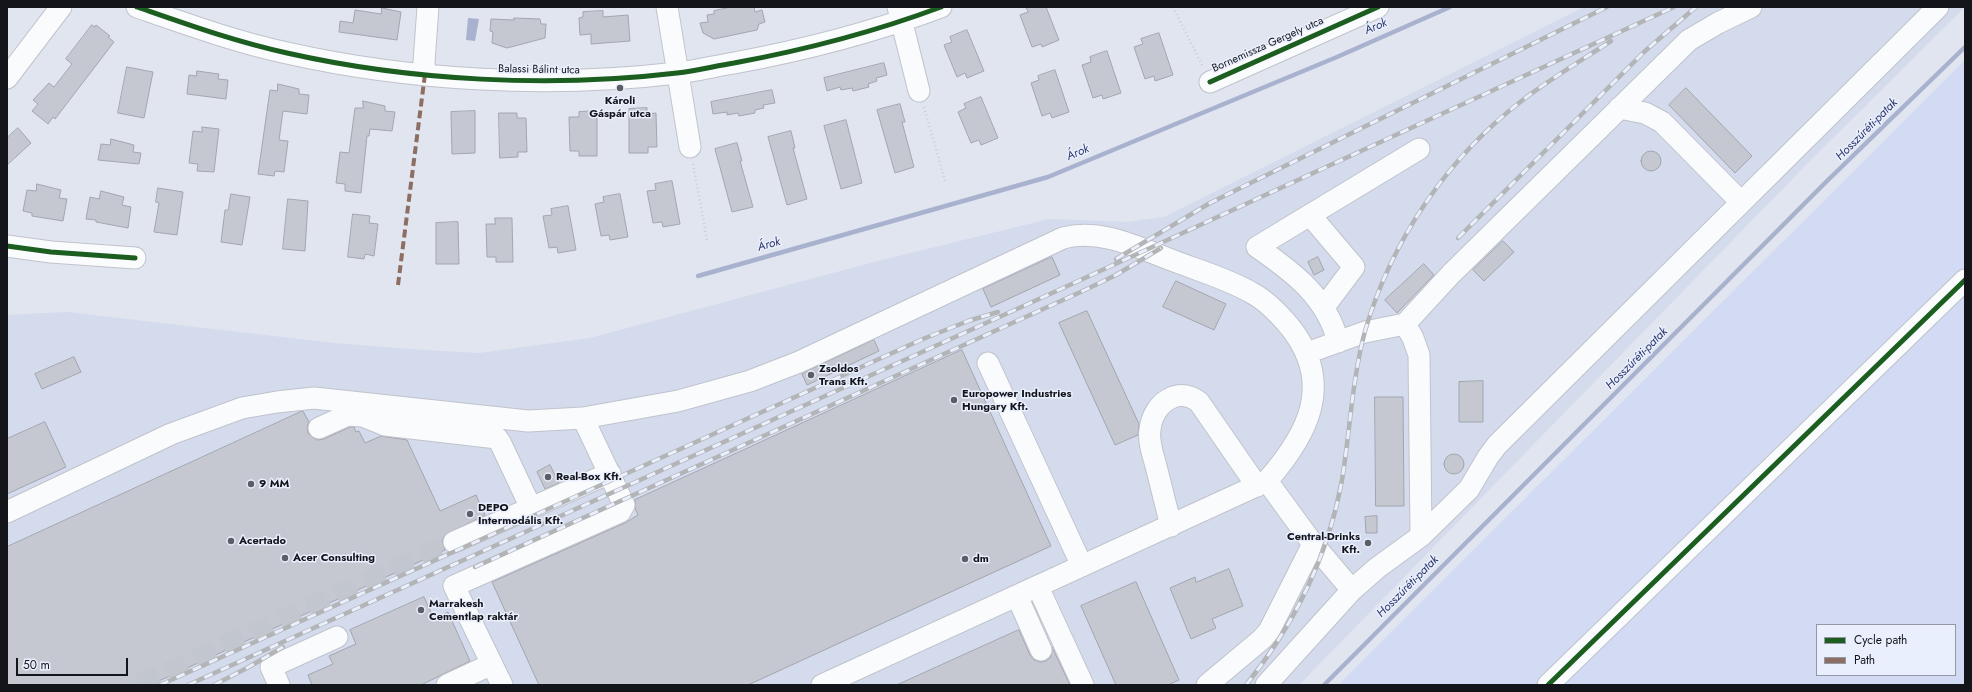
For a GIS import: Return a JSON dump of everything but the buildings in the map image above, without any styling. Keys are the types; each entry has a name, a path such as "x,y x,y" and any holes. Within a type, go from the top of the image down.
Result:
{"street":[{"path":"7,78 61,7"},
{"name":"Balassi Bálint utca","path":"137,7 194,27 286,53 364,67 476,78 563,82 678,73 795,52 899,14 941,7"},
{"path":"426,74 424,62 428,7"},
{"path":"667,7 692,154"},
{"name":"Bornemissza Gergely utca","path":"1210,82 1378,7"},
{"path":"1307,353 1365,332 1405,324 1451,274 1689,40 1718,23 1751,7"},
{"path":"1266,685 1352,590 1376,568 1421,536 1469,489 1479,475 1488,457 1497,446 1938,7"},
{"path":"899,14 923,98"},
{"path":"1619,108 1645,113 1662,122 1741,202"},
{"path":"1338,342 1335,329 1324,307 1287,268 1257,247 1419,149"},
{"path":"1310,215 1354,267 1324,307"},
{"path":"7,512 171,434 242,408 277,402 314,398 528,420 584,418 678,401 750,381 799,362 1072,235 1090,235 1121,242 1241,287 1254,293 1285,320 1307,353 1314,387 1306,425 1287,458 1262,483 822,685"},
{"path":"7,246 51,252 135,258"},
{"path":"1558,682 1965,280"},
{"path":"1405,324 1413,338 1419,355 1421,536"},
{"path":"988,363 1082,566"},
{"path":"1170,526 1151,447 1149,431 1152,420 1158,408 1166,400 1176,396 1192,397 1199,402 1262,483 1352,590"},
{"path":"319,428 348,415 355,415 363,416 385,424 497,438 531,508"},
{"path":"502,685 454,586 620,512 624,504 584,418"},
{"path":"454,542 610,473"},
{"path":"1207,685 1262,640 1269,631 1313,544"},
{"path":"1038,587 1083,685"},
{"path":"1017,596 1042,650"},
{"path":"279,685 271,667 337,637"},
{"path":"447,685 492,664"}],"path":[{"path":"1172,7 1210,82"},
{"path":"923,98 924,107 945,181"},
{"path":"692,154 707,240"}],"shaded area":[{"path":"1584,7 1965,7 1806,165 1299,685 7,685 7,315 67,312 334,343 479,353 590,338 870,263 1049,219 1127,222 1164,217"},
{"path":"468,18 479,19 475,41 466,40"},
{"path":"1965,60 1965,685 1338,685"}],"waterway":[{"name":"Árok","path":"698,276 1048,177 1337,57 1450,7"},
{"name":"Hosszúréti-patak","path":"1324,685 1826,182 1965,47"}],"tunnel":[{"path":"139,685 454,542"}],"railway":[{"path":"1116,259 1210,203 1607,7"},
{"path":"188,685 1061,289 1674,7"},
{"path":"1458,238 1645,51 1696,7"},
{"path":"1246,685 1263,662 1294,614 1307,589 1328,536 1342,480 1354,387 1365,331 1376,297 1407,232 1426,202 1447,174 1496,122 1524,99 1556,76 1611,41"},
{"path":"475,567 1085,290 1116,275 1161,248"},
{"path":"160,685 923,339 968,321 998,312"},
{"path":"214,685 283,647"}],"marked path":[{"path":"398,285 425,74"}],"cycle path":[{"path":"137,7 249,44 334,63 432,76 531,81 629,78 698,70 761,58 839,40 941,7"},
{"path":"1210,82 1378,7"},
{"path":"7,246 51,252 135,258"},
{"path":"1548,685 1965,280"}],"place":[{"name":"Károli Gáspár utca","path":"620,88"},
{"name":"Zsoldos Trans Kft.","path":"811,375"},
{"name":"Europower Industries Hungary Kft.","path":"954,400"},
{"name":"Real-Box Kft.","path":"548,477"},
{"name":"9 MM","path":"251,484"},
{"name":"DEPO Intermodális Kft.","path":"470,514"},
{"name":"Acertado","path":"231,541"},
{"name":"Central-Drinks Kft.","path":"1368,543"},
{"name":"Acer Consulting","path":"285,558"},
{"name":"dm","path":"965,559"},
{"name":"Marrakesh Cementlap raktár","path":"421,610"}]}
